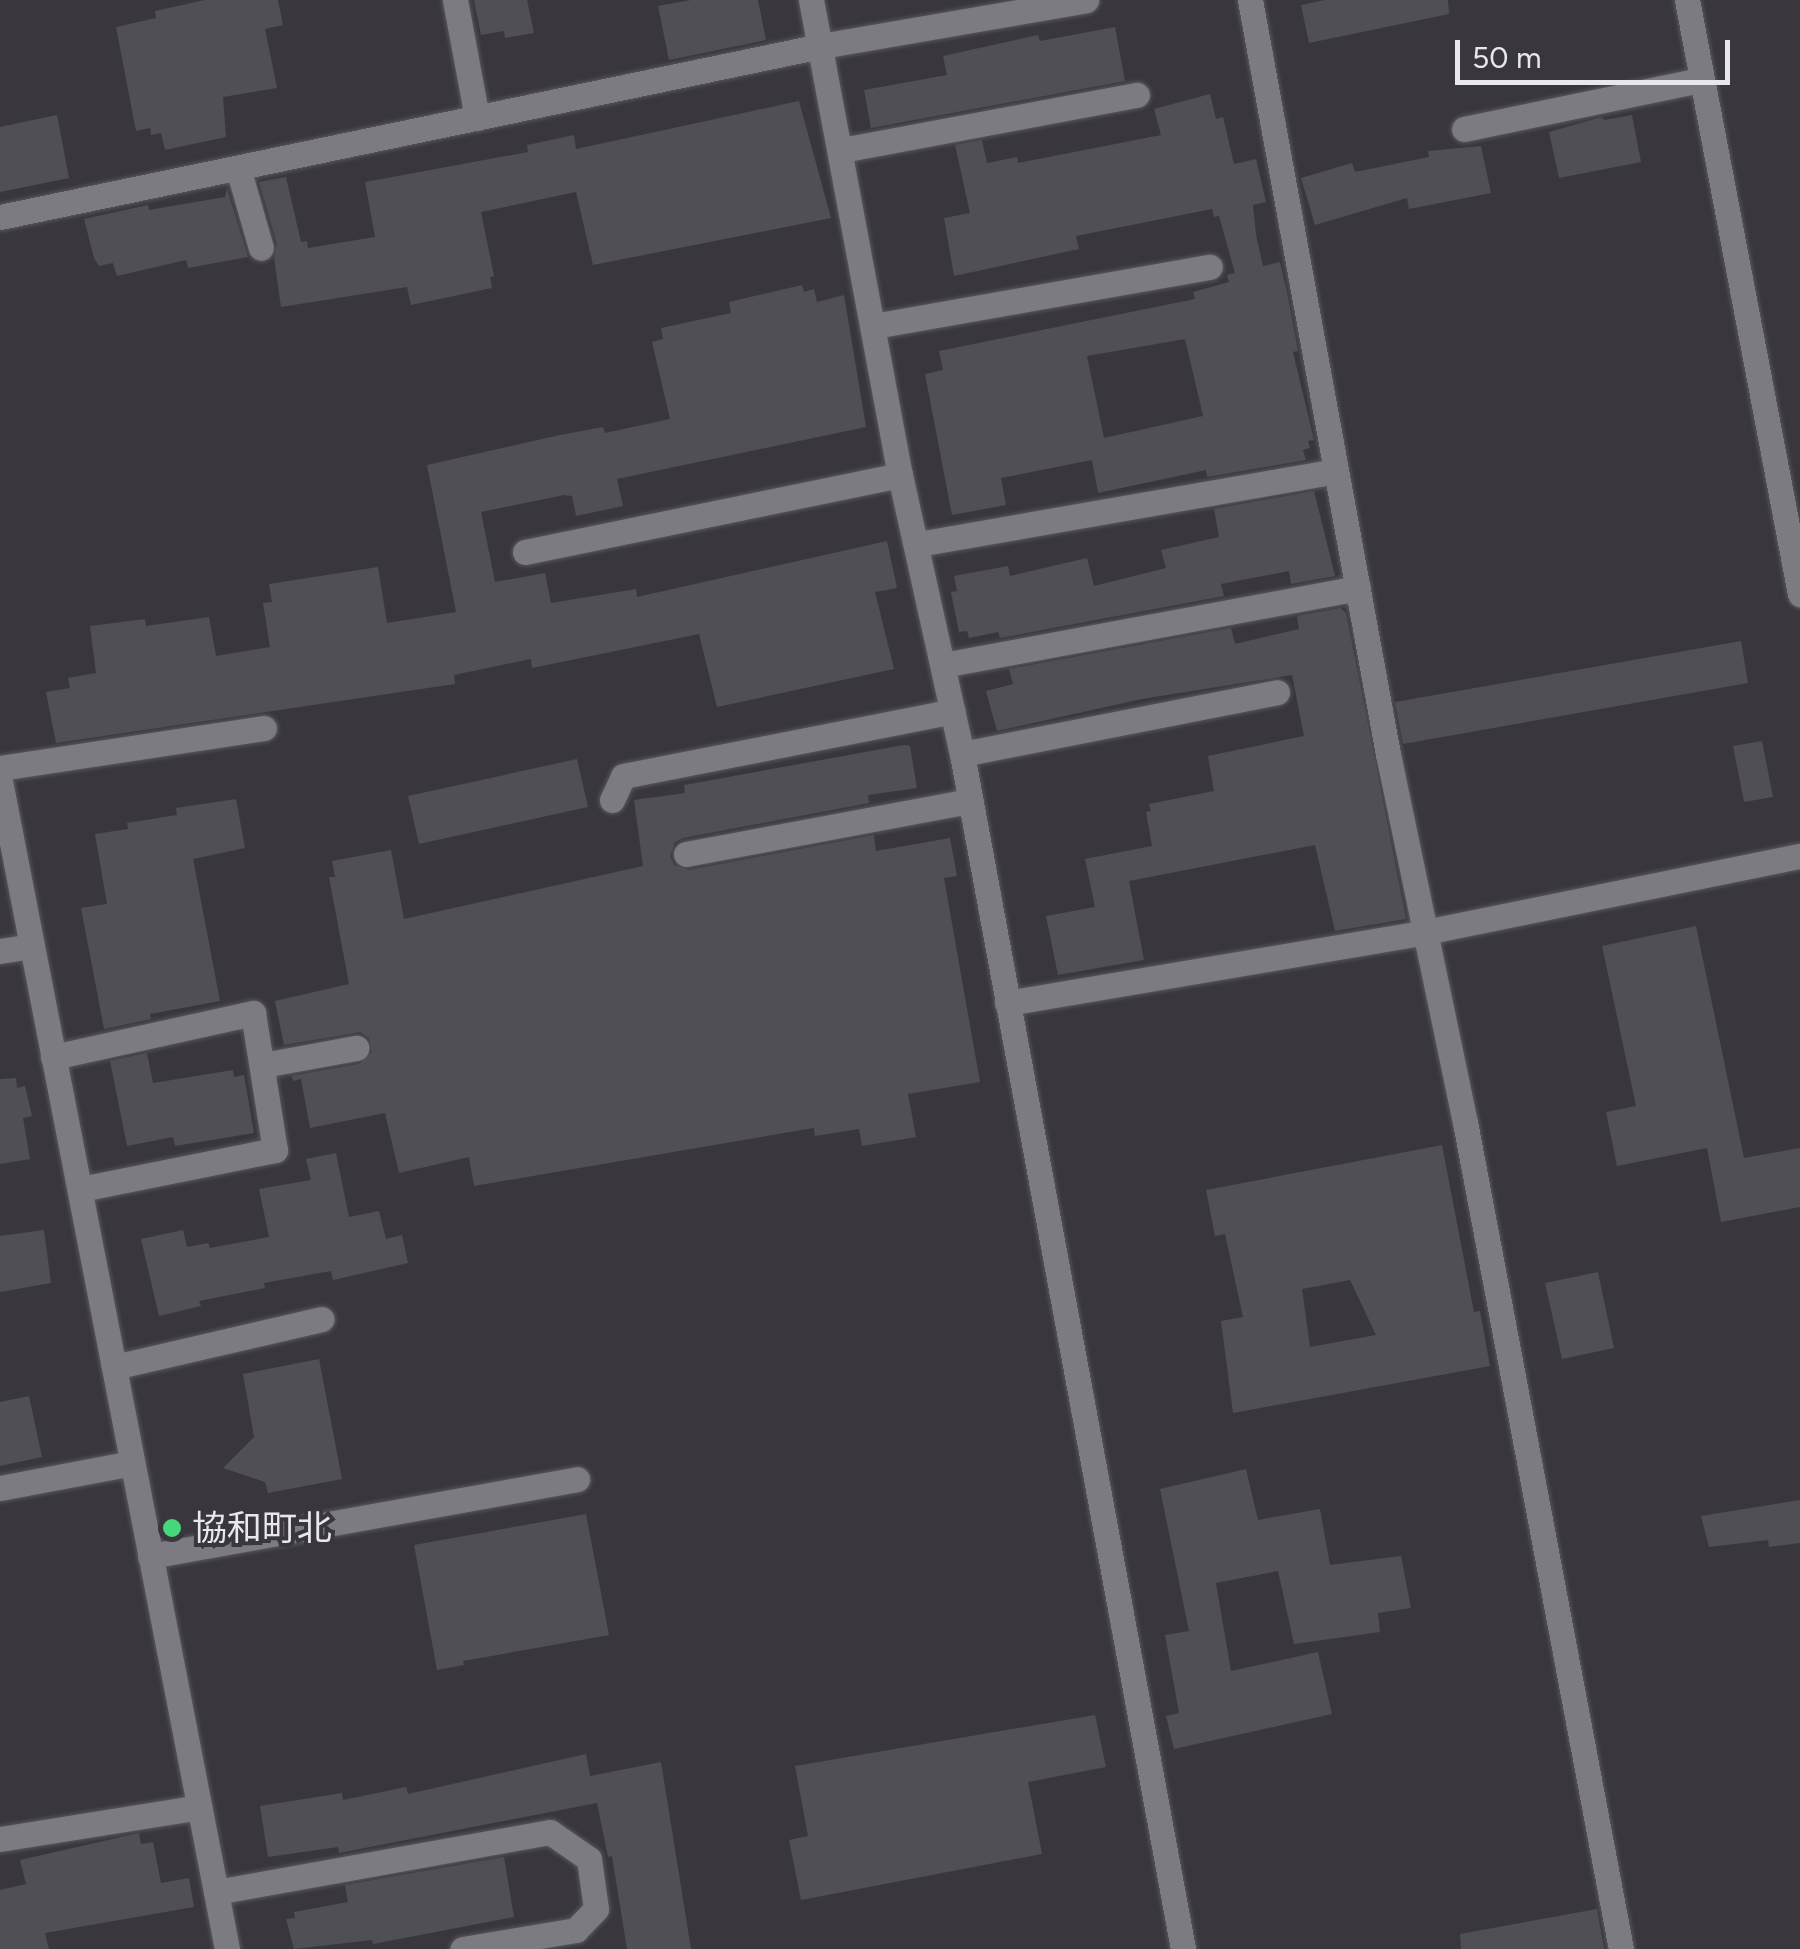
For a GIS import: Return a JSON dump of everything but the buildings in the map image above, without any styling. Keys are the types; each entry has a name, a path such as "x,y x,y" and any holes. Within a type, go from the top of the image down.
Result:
{"street":[{"path":"454,0 477,118"},
{"path":"812,0 900,475 962,754 1183,1949"},
{"path":"0,218 821,46 1086,0"},
{"path":"1250,0 1358,588 1621,1949"},
{"path":"1686,0 1800,594"},
{"path":"1464,130 1700,80"},
{"path":"842,150 1137,95"},
{"path":"238,168 261,248"},
{"path":"874,326 1210,266"},
{"path":"918,544 1336,470"},
{"path":"525,552 900,475"},
{"path":"943,665 1358,588"},
{"path":"962,754 1277,692"},
{"path":"612,800 623,776 953,711"},
{"path":"0,768 264,728"},
{"path":"0,781 227,1949"},
{"path":"686,854 968,801"},
{"path":"1007,1003 1425,932 1800,856"},
{"path":"0,951 32,946"},
{"path":"53,1056 253,1013 275,1150 82,1189"},
{"path":"263,1065 356,1048"},
{"path":"114,1368 322,1320"},
{"path":"0,1488 132,1463"},
{"path":"150,1556 577,1479"},
{"path":"0,1839 199,1807"},
{"path":"216,1892 550,1832 589,1859 596,1909 576,1930 463,1949"}],"place":[{"name":"協和町北","path":"172,1528"}]}
